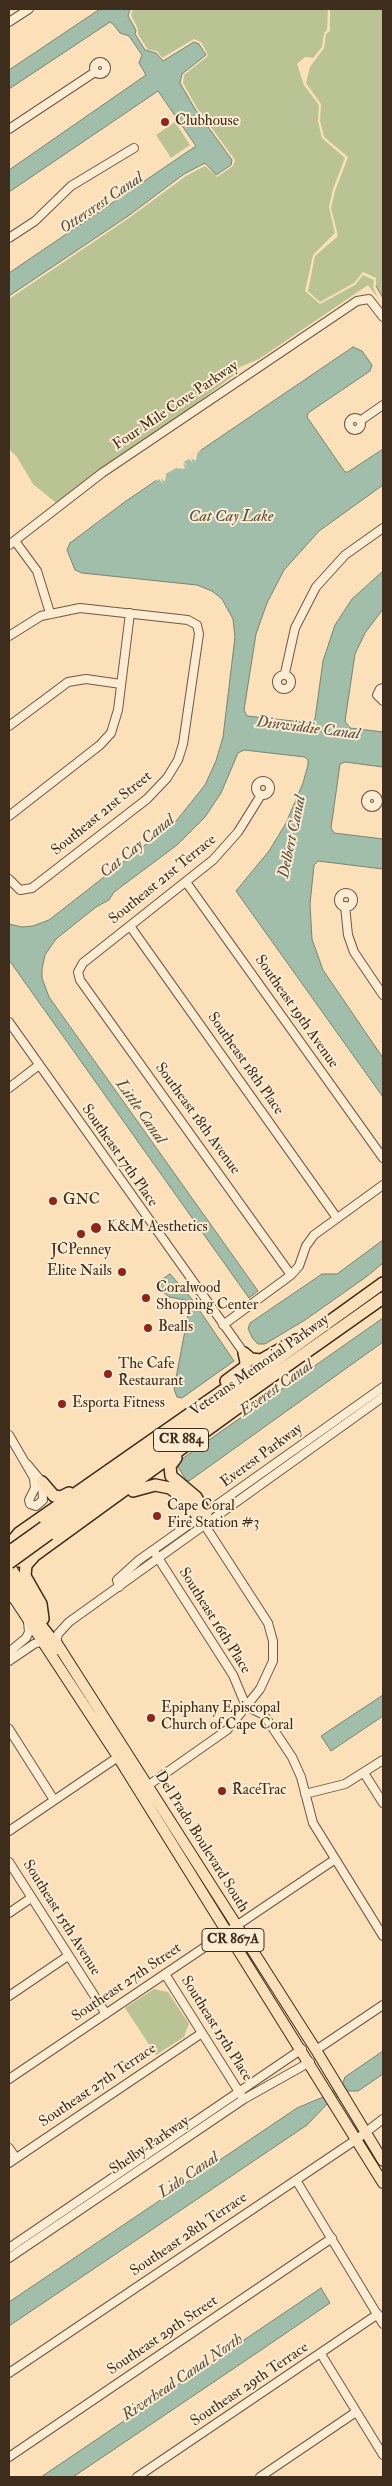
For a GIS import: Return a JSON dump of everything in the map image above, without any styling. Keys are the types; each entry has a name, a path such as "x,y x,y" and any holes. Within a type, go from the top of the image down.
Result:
{"highway":[{"name":"Veterans Memorial Parkway","path":"9,1563 383,1283"},
{"name":"Veterans Memorial Parkway","path":"9,1552 47,1533 383,1298"},
{"path":"244,1353 251,1359 261,1360 328,1323"},
{"path":"9,1536 46,1510 60,1504 148,1441 307,1335"},
{"path":"203,1519 196,1497 173,1479 169,1470 176,1457 313,1347"},
{"path":"148,1441 182,1412 245,1367 244,1353"},
{"path":"47,1533 209,1430"},
{"path":"42,1482 50,1494 61,1497 93,1475 113,1467"},
{"path":"9,1545 18,1533 73,1534 133,1491 149,1486 160,1486 174,1490 203,1519"},
{"path":"43,1619 41,1604 25,1576 26,1565 35,1555 60,1504"},
{"path":"9,1563 22,1561 35,1555"},
{"path":"9,1576 41,1626 58,1646"}],"main road":[{"name":"Del Prado Boulevard South","path":"9,1563 144,1789 232,1929 316,2050 383,2161"},
{"name":"Del Prado Boulevard South","path":"10,1594 118,1757 144,1789"},
{"name":"Del Prado Boulevard South","path":"232,1929 281,2016 383,2183"},
{"path":"281,2016 290,2023 303,2042 316,2050"},
{"path":"302,2049 314,2059 325,2075 335,2081"}],"street":[{"path":"9,22 29,9"},
{"path":"9,129 95,72"},
{"path":"9,238 35,221 71,186 134,148"},
{"name":"Four Mile Cove Parkway","path":"12,543 102,473 357,301 365,298 372,301 383,317"},
{"path":"360,421 383,405"},
{"path":"285,673 295,628 316,588 344,555 383,528"},
{"path":"12,543 37,571 50,613"},
{"path":"9,636 28,623 50,613 80,608 130,613 116,723 107,739 9,816"},
{"name":"Southeast 21st Street","path":"9,879 16,888 22,891 36,886 147,798 171,772 182,749 199,634 197,625 188,620 130,613"},
{"path":"9,726 58,687 68,682 86,679 121,684"},
{"path":"383,688 377,695 383,701"},
{"name":"Southeast 21st Terrace","path":"80,980 78,972 81,965 186,882 230,842 261,795"},
{"name":"Southeast 19th Avenue","path":"186,882 383,1158"},
{"path":"345,906 348,935 354,952 383,996"},
{"name":"Southeast 18th Place","path":"130,926 338,1218"},
{"name":"Southeast 18th Avenue","path":"80,980 291,1275"},
{"name":"Southeast 17th Place","path":"9,1022 244,1353"},
{"path":"9,1088 39,1066"},
{"path":"223,1325 291,1275 299,1266 312,1237 383,1185"},
{"name":"Everest Parkway","path":"119,1587 117,1580 152,1550 203,1519 382,1392"},
{"path":"9,1435 27,1464 35,1482 35,1488 28,1497 29,1502 33,1506 40,1504 43,1500 42,1482 27,1464"},
{"path":"144,1789 227,1730 266,1679 271,1667 274,1647 268,1623 203,1519"},
{"name":"Everest Parkway","path":"58,1646 58,1634 65,1626 158,1558 203,1519"},
{"name":"Southeast 16th Place","path":"152,1550 233,1675 246,1706"},
{"path":"9,1652 26,1638 29,1628 28,1620"},
{"path":"9,1661 34,1644 42,1641"},
{"path":"246,1706 268,1720 296,1764 313,1823 334,1860 383,1936"},
{"path":"9,1729 54,1800"},
{"path":"9,1747 17,1742"},
{"path":"9,1831 118,1757"},
{"path":"305,1794 339,1786 364,1774 383,1760"},
{"path":"364,1774 383,1803"},
{"name":"Southeast 27th Street","path":"9,2079 334,1860"},
{"name":"Southeast 15th Avenue","path":"9,1862 106,2014"},
{"path":"9,1913 31,1898"},
{"path":"9,1996 68,1956"},
{"name":"Southeast 15th Place","path":"165,1974 242,2095"},
{"path":"316,2050 383,2005"},
{"name":"Southeast 27th Terrace","path":"9,2163 202,2033"},
{"name":"Shelby Parkway","path":"9,2258 242,2095 302,2049"},
{"name":"Shelby Parkway","path":"9,2248 242,2095 310,2062"},
{"name":"Southeast 28th Terrace","path":"9,2373 357,2139 383,2119"},
{"path":"9,2148 16,2158"},
{"path":"296,2180 383,2324"},
{"name":"Southeast 29th Street","path":"9,2457 332,2238"},
{"name":"Southeast 29th Terrace","path":"137,2477 378,2314"},
{"path":"321,2354 383,2455"},
{"path":"260,2477 356,2412"}],"shaded area":[{"path":"133,9 328,9 327,30 324,33 322,47 313,58 305,57 297,64 304,85 319,105 318,121 322,138 345,158 333,189 329,207 335,233 313,255 305,291 320,304 355,285 363,275 374,280 373,287 378,298 368,285 259,359 240,367 233,376 60,506 33,484 17,457 9,449 9,299 129,218 186,176 205,166 217,177 233,166 235,160 197,108 183,83 184,75 208,56 201,42 194,39 162,58 157,51 148,50 138,34 138,29 131,15"},
{"path":"330,9 383,9 383,298 376,286 376,278 363,272 354,283 320,302 308,291 315,256 338,236 331,208 335,191 348,157 324,137 320,121 321,104 306,83 310,67 324,48 326,34 330,31"},
{"path":"175,122 190,145 171,158 156,135"},
{"path":"154,1989 168,1992 189,2024 184,2037 156,2055 125,2008"}],"water":[{"path":"100,9 130,9 128,16 136,30 135,34 145,50 156,53 163,61 194,42 199,44 206,55 182,74 180,83 195,109 232,160 231,165 216,175 205,163 184,174 128,216 9,296 9,273 196,146 158,91 9,192 9,170 146,75 139,63 142,55 129,36 120,33 110,22 9,89 9,70"},
{"path":"353,347 362,351 372,365 370,371 308,413 307,417 345,472 348,472 383,449 383,485 319,531 284,570 267,603 256,634 244,710 247,716 312,723 315,719 323,661 335,625 352,599 383,571 383,609 365,633 355,654 345,721 350,728 383,732 383,767 345,762 340,764 331,828 334,833 383,839 383,869 318,861 314,865 310,904 312,939 323,970 383,1058 383,1097 236,891 269,851 286,823 303,783 308,765 308,760 305,757 244,750 238,753 221,793 205,817 177,845 114,892 109,900 96,907 56,939 45,955 42,969 42,978 49,997 258,1291 249,1298 9,960 9,924 22,927 33,926 49,920 177,820 205,785 216,761 223,737 235,637 233,619 222,599 212,591 197,585 82,573 75,570 67,550 70,543 126,501"},
{"path":"383,1240 383,1263 366,1277 305,1320 265,1344 258,1344 253,1339 248,1329 250,1323 322,1274 337,1274"},
{"path":"170,1274 191,1298 234,1361 182,1398 177,1397 174,1389 189,1309 185,1300 169,1297 161,1290 158,1282"},
{"path":"383,1318 383,1342 189,1481 186,1480 177,1465 179,1461"},
{"path":"383,1695 383,1716 331,1751 321,1736"},
{"path":"383,2051 383,2074 358,2091 347,2091 328,2103 307,2125 9,2326 9,2302 297,2108 323,2097 342,2085 345,2077"},
{"path":"321,2288 330,2303 73,2477 41,2477"}],"pier":[{"path":"202,449 197,454 196,461 191,458 193,463 189,459 184,462 188,467 183,463 185,469 176,468 166,474 165,482 161,478 163,484 159,479 157,481 155,479"}],"waterway":[{"path":"376,286 383,298"}],"place":[{"name":"Clubhouse","path":"165,122"},
{"name":"GNC","path":"53,1201"},
{"name":"K&M Aesthetics","path":"96,1228"},
{"name":"JCPenney","path":"81,1234"},
{"name":"Elite Nails","path":"122,1272"},
{"name":"Coralwood Shopping Center","path":"146,1298"},
{"name":"Bealls","path":"148,1328"},
{"name":"The Cafe Restaurant","path":"108,1374"},
{"name":"Esporta Fitness","path":"62,1404"},
{"name":"Cape Coral Fire Station #3","path":"157,1516"},
{"name":"Epiphany Episcopal Church of Cape Coral","path":"151,1718"},
{"name":"RaceTrac","path":"222,1791"}],"water label":[{"name":"Ottersrest Canal","path":"102,204"},
{"name":"Cat Cay Lake","path":"231,518"},
{"name":"Dinwiddie Canal","path":"308,729"},
{"name":"Delbert Canal","path":"293,837"},
{"name":"Cat Cay Canal","path":"138,847"},
{"name":"Little Canal","path":"140,1112"},
{"name":"Everest Canal","path":"277,1389"},
{"name":"Lido Canal","path":"189,2176"},
{"name":"Riverhead Canal North","path":"183,2378"}]}
